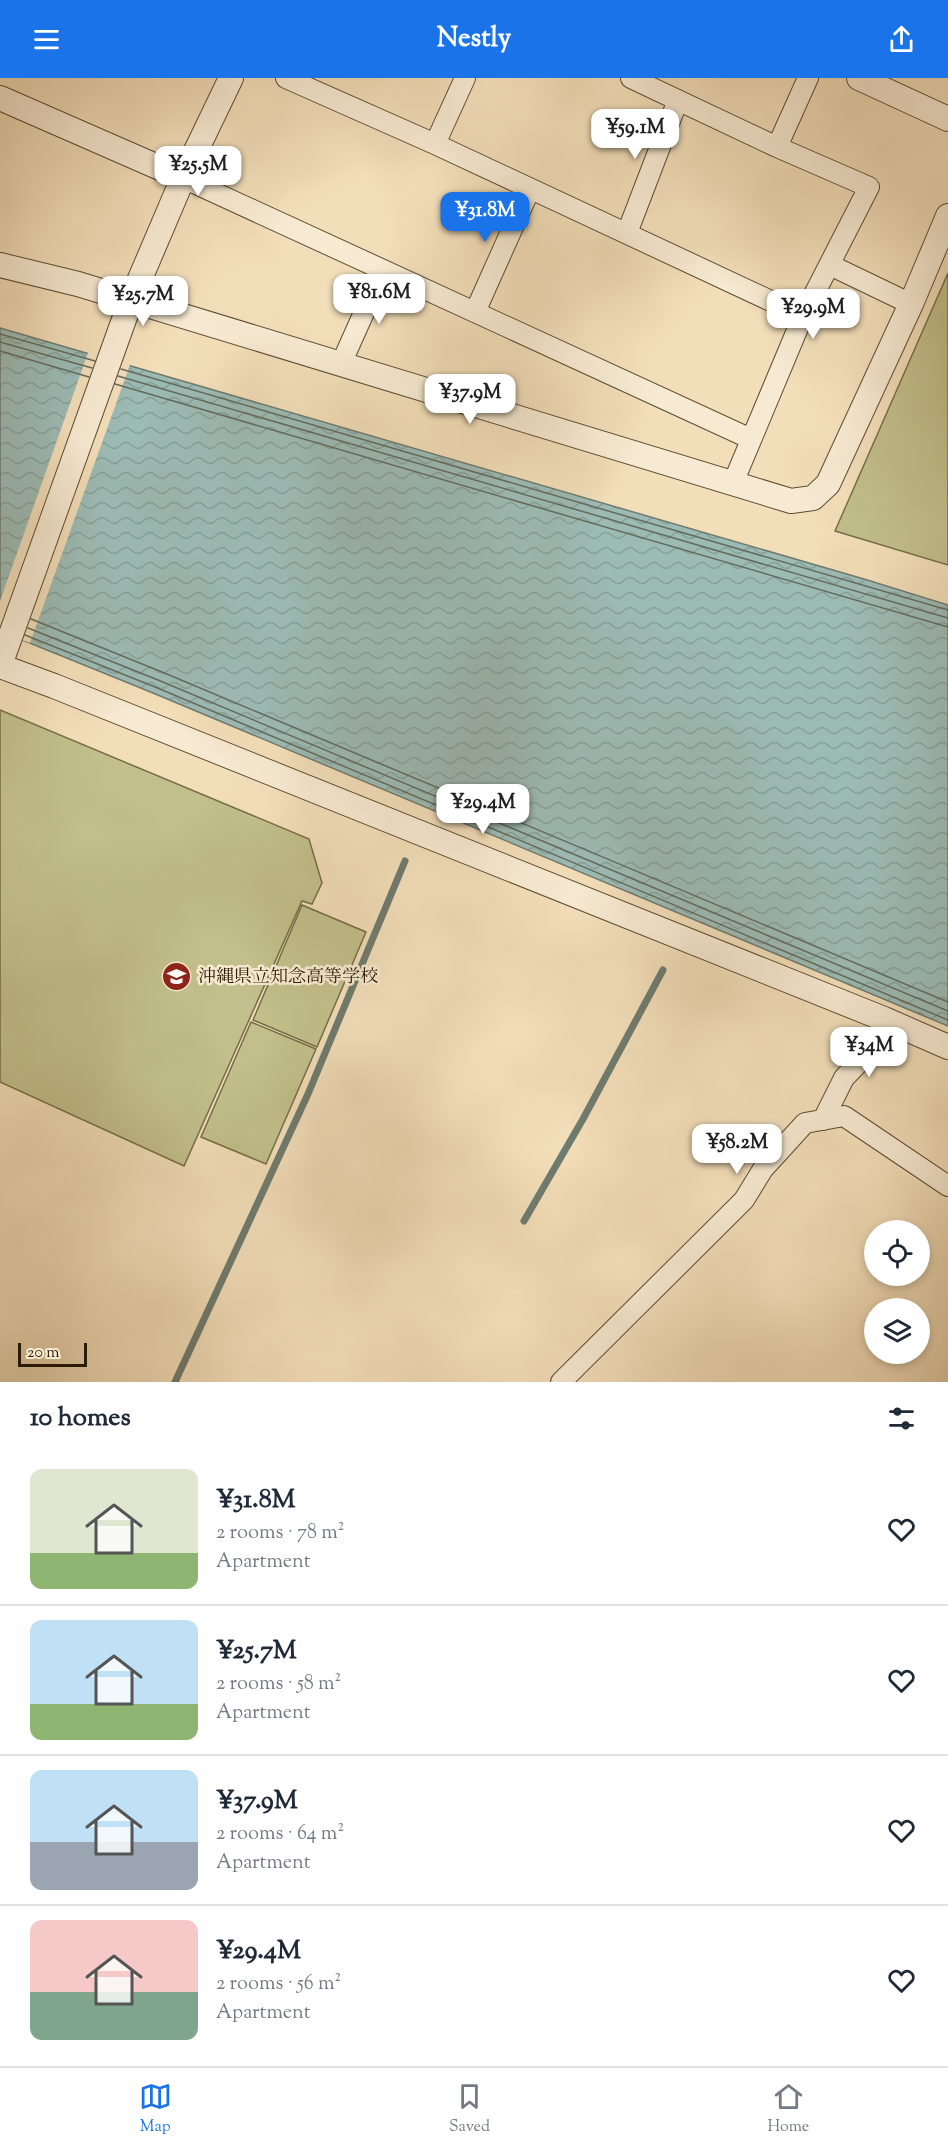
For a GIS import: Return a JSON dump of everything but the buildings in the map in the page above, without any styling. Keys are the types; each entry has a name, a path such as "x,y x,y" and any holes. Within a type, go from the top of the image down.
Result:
{"street":[{"path":"231,78 183,178 130,300 0,666 65,690 896,1024 948,1047"},
{"path":"286,78 435,144 803,316"},
{"path":"435,144 465,78"},
{"path":"631,78 777,147 869,187 803,316 733,483"},
{"path":"777,147 808,78"},
{"path":"859,78 948,119"},
{"path":"0,98 183,178 751,439"},
{"path":"627,233 678,100"},
{"path":"475,312 530,189"},
{"path":"0,265 78,284 791,501 813,498 828,484 911,304 948,216"},
{"path":"830,265 911,304"},
{"path":"341,364 383,270"},
{"path":"823,1120 844,1078 896,1024"},
{"path":"561,1382 744,1200 763,1169 805,1123 844,1116 946,1181"}],"shaded area":[{"path":"948,273 948,565 835,531"},
{"path":"0,710 309,839 322,883 312,904 302,901 184,1166 0,1082"},
{"path":"302,905 366,932 317,1047 253,1020"},
{"path":"251,1022 316,1049 266,1164 201,1137"}],"water":[{"path":"0,328 948,605 948,1026 0,631"}],"pier":[{"path":"89,350 131,362 30,643 0,632 0,601"}],"waterway":[{"path":"175,1382 308,1094 405,861"},
{"path":"524,1221 583,1119 663,970"}],"place":[{"name":"沖縄県立知念高等学校","path":"177,976"}]}
